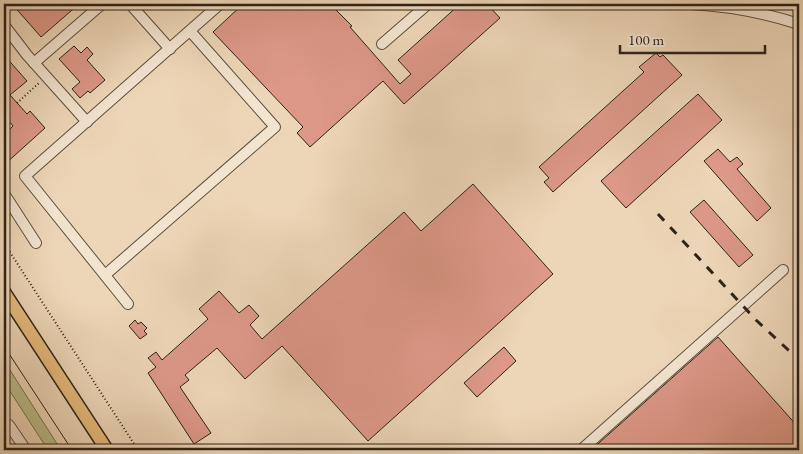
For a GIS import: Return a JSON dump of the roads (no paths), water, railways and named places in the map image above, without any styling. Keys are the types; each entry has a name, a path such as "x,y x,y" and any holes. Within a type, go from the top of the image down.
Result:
{"main road":[{"path":"4,292 107,450"}],"lane":[{"path":"34,64 102,4"},
{"path":"130,4 170,49"},
{"path":"128,304 25,176 220,4"},
{"path":"382,44 428,4"},
{"path":"690,4 739,8"},
{"path":"729,4 799,24"},
{"path":"4,25 34,64 87,122"},
{"path":"105,275 275,127 190,31"},
{"path":"4,196 36,243"},
{"path":"580,450 783,270"},
{"path":"4,426 9,425 26,450"}],"tram line":[{"path":"4,346 72,450"}],"railway":[{"path":"658,214 756,320 799,360"}]}
